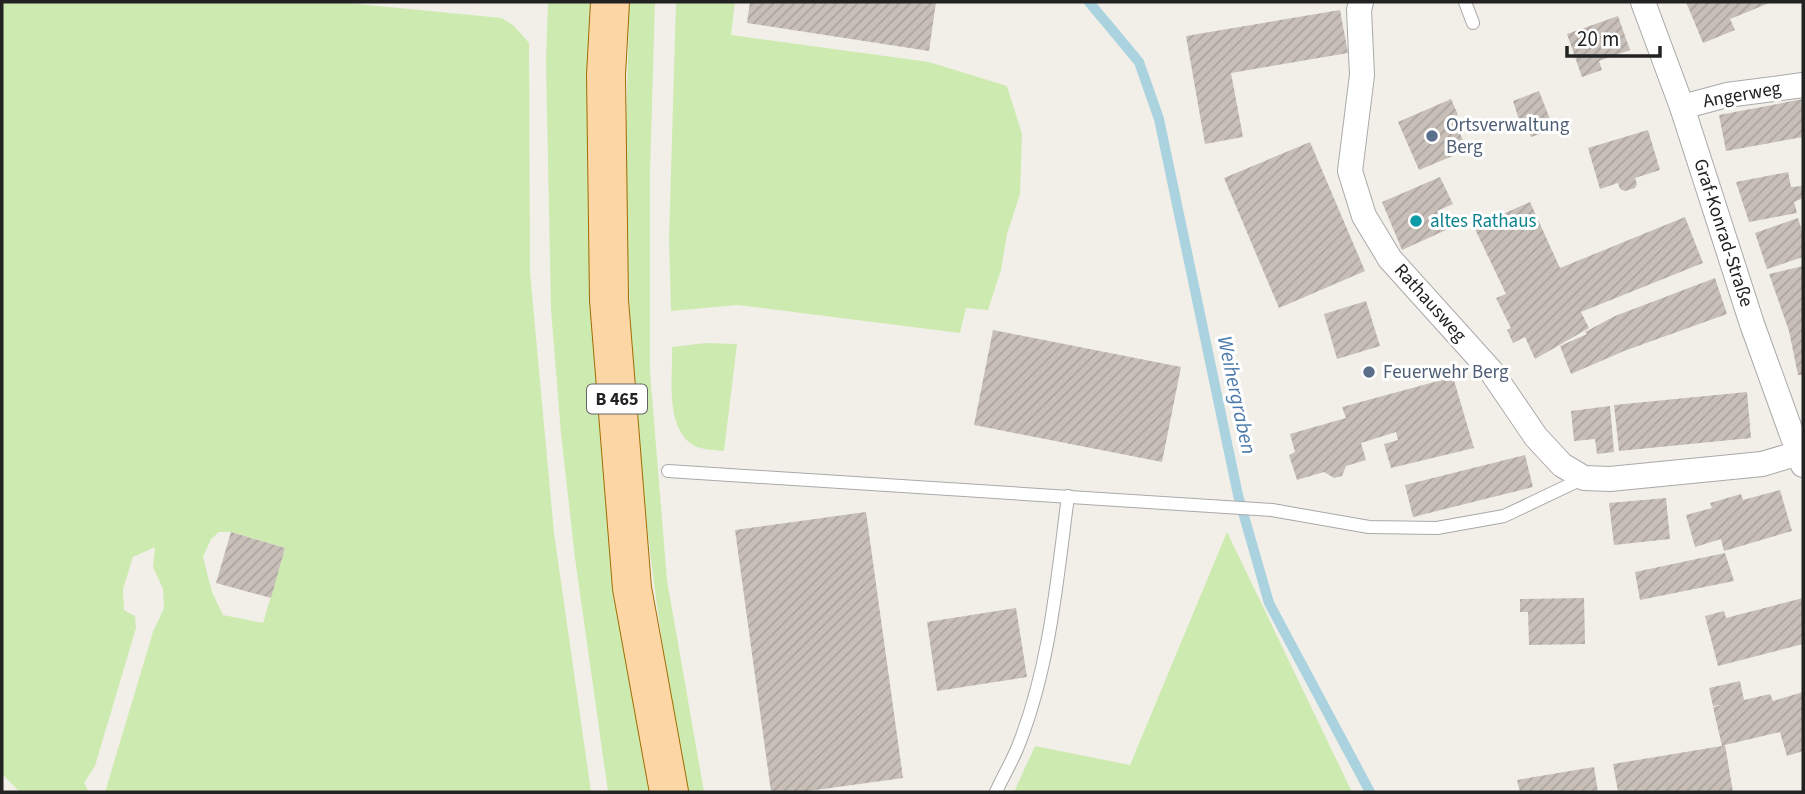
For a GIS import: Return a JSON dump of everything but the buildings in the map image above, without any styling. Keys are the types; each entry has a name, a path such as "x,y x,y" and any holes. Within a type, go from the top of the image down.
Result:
{"main road":[{"name":"B 465","path":"611,2 606,75 609,300 632,588 669,792"}],"street":[{"name":"Rathausweg","path":"1361,2 1359,10 1362,75 1350,171 1364,216 1390,259 1491,370 1536,437 1562,465 1584,478"},
{"name":"Graf-Konrad-Straße","path":"1643,2 1682,107 1752,324 1801,459"},
{"name":"Angerweg","path":"1682,107 1727,95 1803,85"},
{"path":"1584,478 1622,478 1801,459"}],"lane":[{"path":"1465,2 1473,23"},
{"path":"668,471 1219,506 1256,509 1369,527 1437,528 1504,516 1584,478"},
{"path":"996,792 1019,744 1044,664 1055,603 1068,496"}],"green space":[{"path":"2,2 337,2 502,18 514,26 529,43 530,272 554,533 591,792 105,792 153,632 164,608 163,589 153,567 155,547 133,557 123,589 124,610 135,616 136,628 95,766 84,783 89,792 20,792 2,774","holes":["219,532 231,532 285,548 263,623 223,615 212,592 203,557 211,539"]},
{"path":"548,2 590,2 588,200 597,398 618,596 649,792 608,792 575,558 551,309 546,62"},
{"path":"629,2 655,2 650,172 650,372 667,580 704,792 688,792 675,723 654,585 639,445 626,206"},
{"path":"676,2 735,2 731,35 929,62 1007,86 1022,134 1020,194 988,310 966,308 960,333 738,305 671,311 669,239"},
{"path":"706,343 737,344 724,451 700,448 686,440 679,429 672,403 672,347"},
{"path":"1227,532 1352,792 1014,792 1035,746 1130,765"}],"waterway":[{"name":"Weihergraben","path":"1089,2 1139,62 1159,119 1238,495 1269,603 1370,792"}],"place":[{"name":"Ortsverwaltung Berg","path":"1432,136"},
{"name":"altes Rathaus","path":"1416,221"},
{"name":"Feuerwehr Berg","path":"1369,372"}]}
